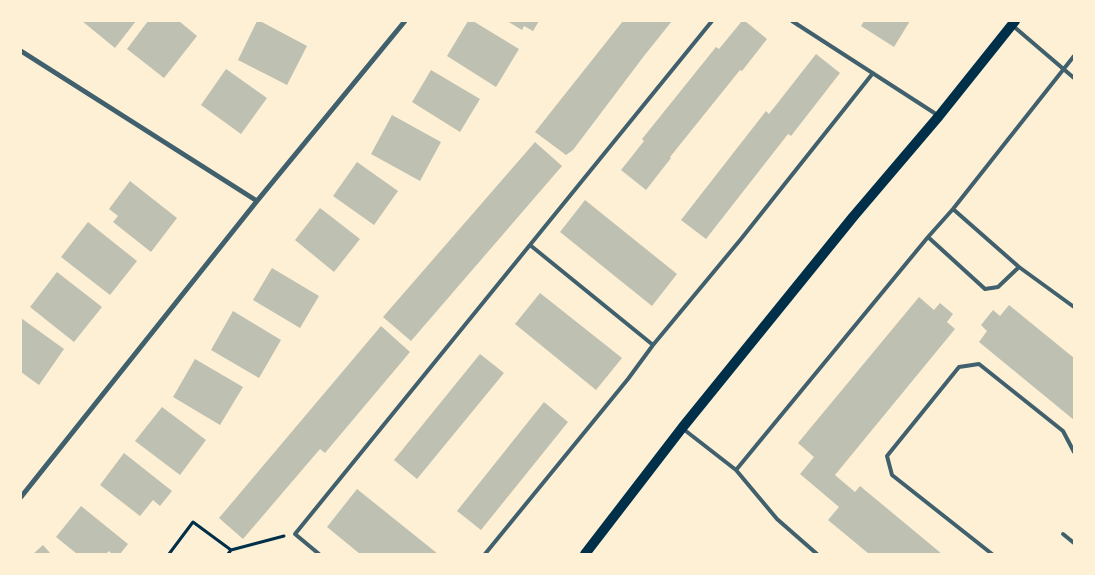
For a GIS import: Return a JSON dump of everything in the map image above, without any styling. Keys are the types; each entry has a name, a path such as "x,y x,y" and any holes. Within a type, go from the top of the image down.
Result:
{"main road":[{"path":"585,554 682,428 853,216 938,116 1013,23"}],"street":[{"path":"21,496 257,201 405,21"},
{"path":"21,51 257,201"}],"lane":[{"path":"319,554 295,534 712,21"},
{"path":"792,21 938,116"},
{"path":"1013,23 1074,78"},
{"path":"736,470 953,209 1074,56"},
{"path":"485,554 741,239 872,73"},
{"path":"953,209 1019,267 1074,307"},
{"path":"928,237 985,289 998,287 1019,267"},
{"path":"530,245 653,345"},
{"path":"992,554 892,475 887,456 893,448 959,367 979,364 1063,431 1074,452"},
{"path":"682,428 736,470 777,519 817,554"},
{"path":"1063,534 1074,543"}],"path":[{"path":"169,554 193,522 230,552 295,534"}],"building":[{"path":"82,21 136,21 115,48"},
{"path":"148,21 179,21 197,36 164,78 127,49"},
{"path":"257,21 307,46 287,85 238,60"},
{"path":"468,21 473,21 519,49 496,87 447,56"},
{"path":"507,21 539,21 533,31 524,26 522,30"},
{"path":"623,21 672,21 573,150 566,155 535,132"},
{"path":"742,21 745,21 767,39 670,157 646,190 621,170 644,141 642,139 716,47 719,49"},
{"path":"864,21 910,21 894,47 861,26"},
{"path":"816,54 840,73 791,136 788,134 706,239 681,220 766,111 769,114"},
{"path":"226,69 267,98 241,134 201,105"},
{"path":"431,70 480,99 460,132 412,102"},
{"path":"392,115 441,142 420,181 371,154"},
{"path":"535,142 562,166 411,341 383,317"},
{"path":"357,162 398,191 374,225 333,196"},
{"path":"130,181 177,218 151,252 113,222 118,216 109,209"},
{"path":"585,200 677,274 652,306 560,232"},
{"path":"320,208 360,239 334,272 295,240"},
{"path":"88,222 137,261 110,295 61,257"},
{"path":"272,268 319,296 300,328 253,300"},
{"path":"57,272 102,307 74,342 30,307"},
{"path":"540,293 622,358 596,390 515,324"},
{"path":"919,297 934,310 940,303 953,314 947,322 955,329 835,475 855,492 860,486 942,554 869,554 828,520 839,507 800,474 814,457 798,443"},
{"path":"1009,305 1074,358 1074,420 979,342 987,331 981,325 993,310 1000,316"},
{"path":"233,311 281,340 259,378 211,350"},
{"path":"21,318 64,349 39,385 21,372"},
{"path":"381,326 410,352 325,453 320,449 243,539 219,518"},
{"path":"480,354 504,373 417,479 394,460"},
{"path":"195,359 243,387 220,425 173,397"},
{"path":"544,402 568,422 481,530 457,511"},
{"path":"162,407 206,440 180,475 135,441"},
{"path":"124,453 172,491 160,506 153,500 140,516 100,485"},
{"path":"357,489 438,554 360,554 327,527"},
{"path":"81,506 128,544 120,554 112,554 109,551 106,554 77,554 56,537"},
{"path":"43,545 51,554 33,554"}]}
